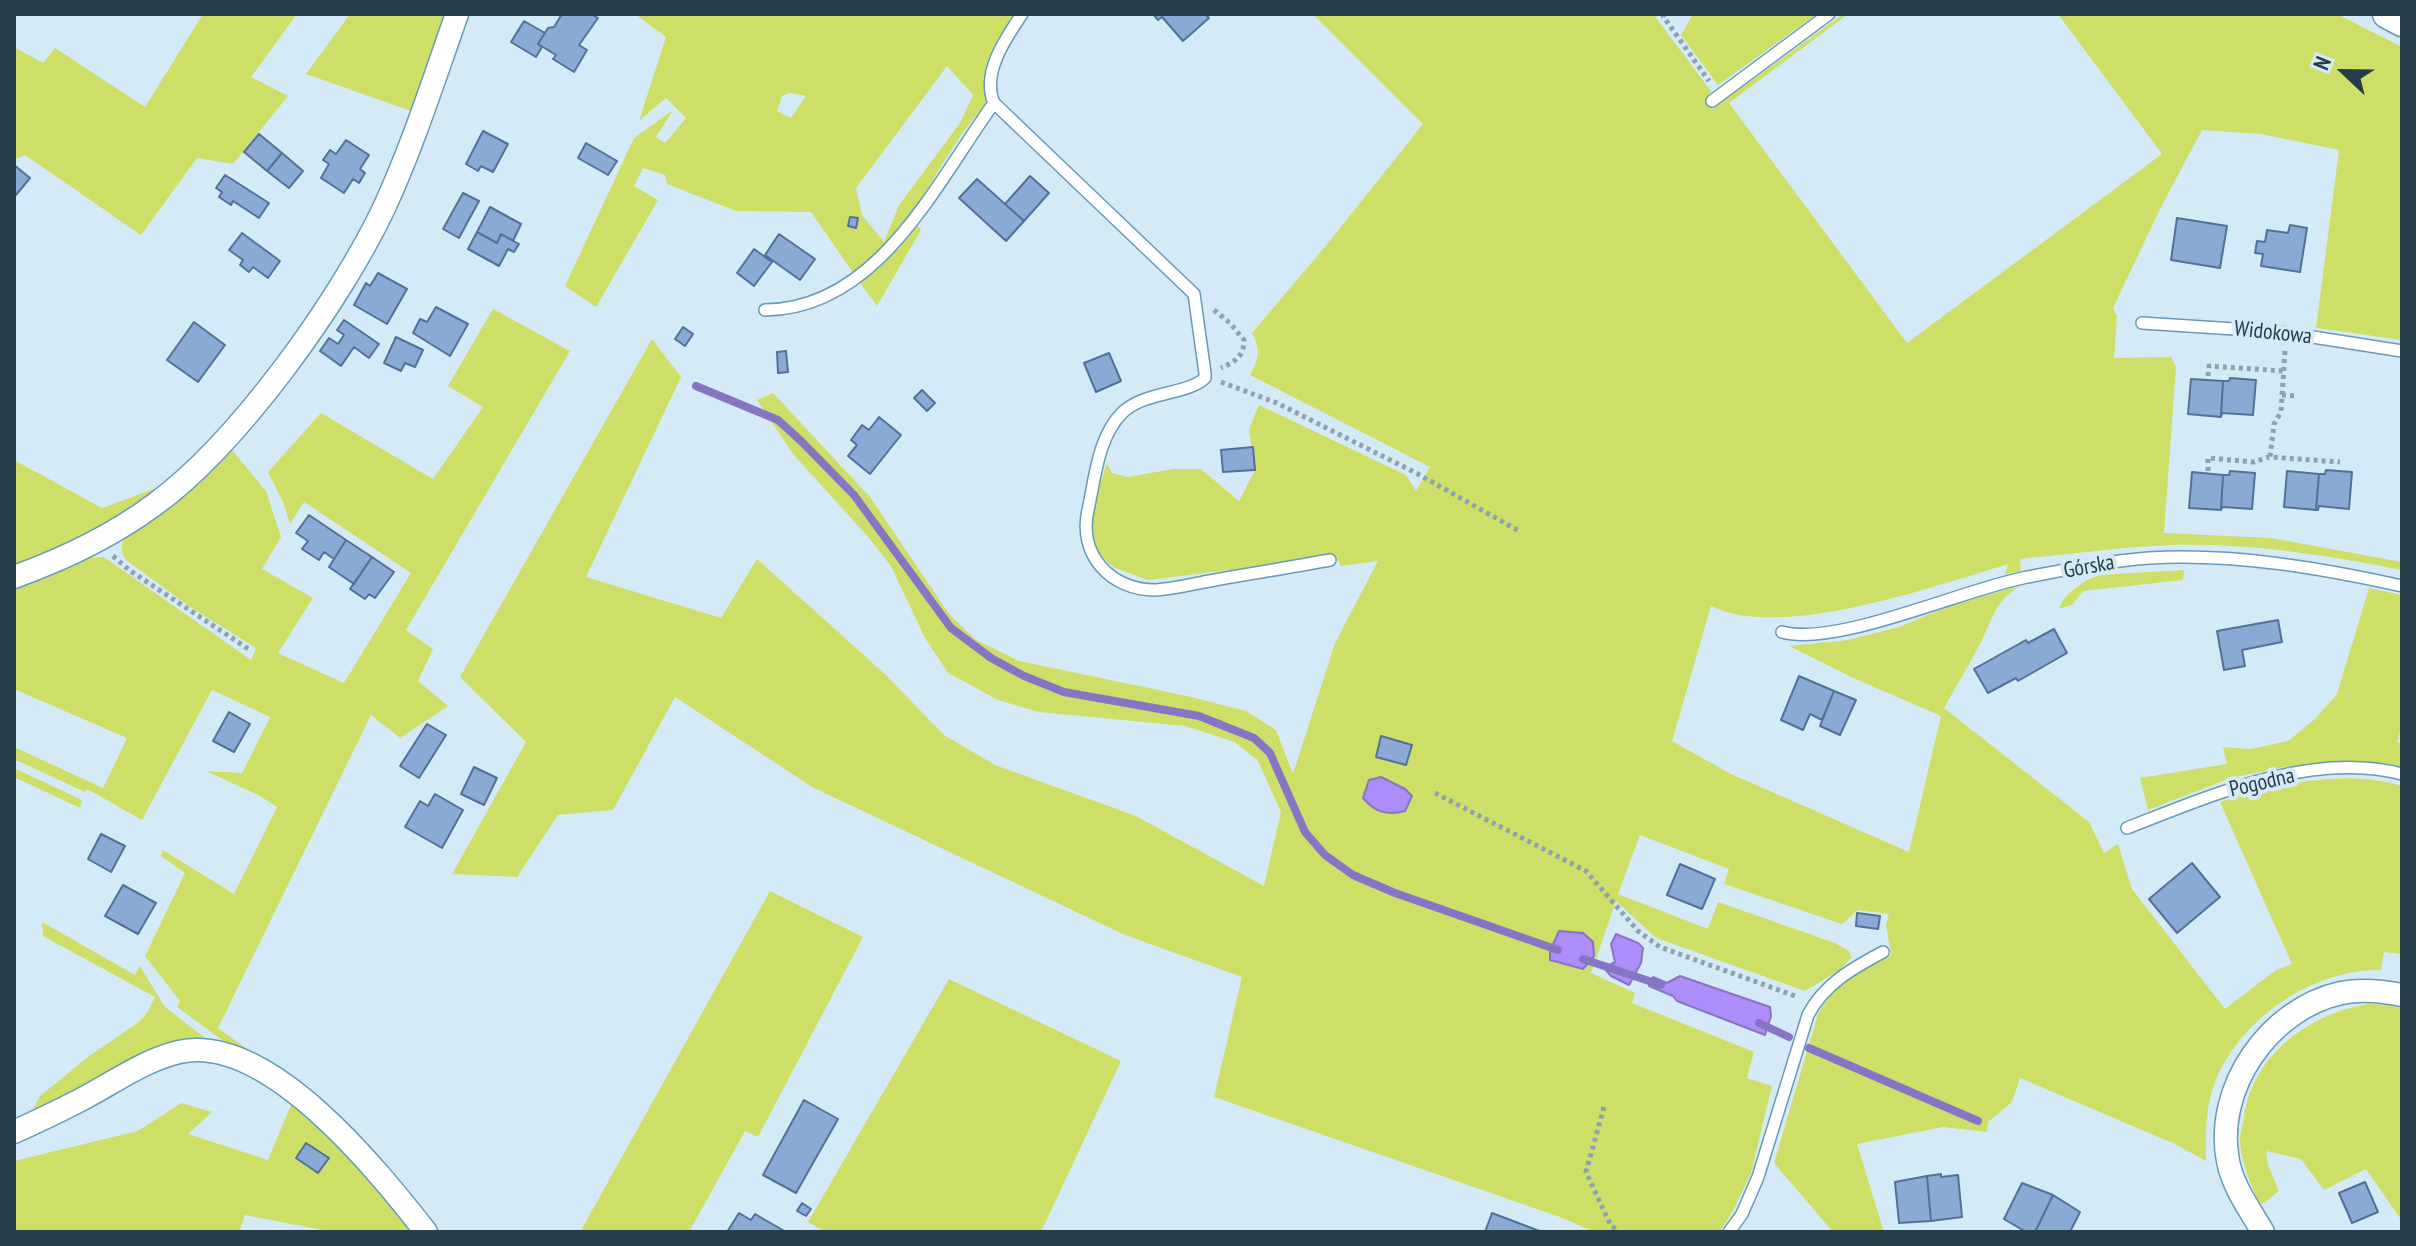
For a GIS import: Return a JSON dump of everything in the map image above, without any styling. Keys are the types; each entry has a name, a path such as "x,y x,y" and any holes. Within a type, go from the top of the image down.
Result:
{"street":[{"path":"14,577 102,538 155,504 204,460 257,400 315,324 369,237 411,142 457,14"},
{"path":"2387,14 2402,22"},
{"path":"2263,1232 2233,1178 2226,1146 2231,1103 2250,1057 2283,1022 2328,998 2360,991 2402,995"},
{"path":"14,1132 160,1058 193,1050 216,1052 254,1067 300,1096 360,1153 426,1232"}],"lane":[{"path":"1022,14 996,60 989,90 994,103 1194,294 1205,376 1197,384 1151,396 1124,410 1109,430 1085,527 1087,542 1098,565 1112,578 1156,590 1330,560"},
{"path":"1716,98 1829,14"},
{"path":"765,310 795,308 824,298 882,257 915,216 994,103"},
{"name":"Widokowa","path":"2142,323 2281,332 2402,351"},
{"name":"Górska","path":"1782,632 1798,635 1839,630 2022,578 2150,558 2263,564 2402,586"},
{"name":"Pogodna","path":"2127,828 2237,786 2323,769 2375,769 2402,774"},
{"path":"1729,1232 1742,1214 1758,1177 1814,1003 1825,989 1852,968 1883,952"}],"path":[{"path":"1665,14 1663,16 1716,98"},
{"path":"1194,294 1230,323 1244,340 1239,358 1205,376"},
{"path":"2270,457 2274,424 2281,412 2285,350"},
{"path":"2208,376 2209,366 2284,371"},
{"path":"1205,376 1277,403 1418,474 1519,531"},
{"path":"2282,395 2298,396"},
{"path":"2208,471 2208,458 2254,462 2270,457 2340,462"},
{"path":"102,538 114,557 129,570 250,650"},
{"path":"1435,793 1586,871 1638,931 1660,947 1814,1003"},
{"path":"1604,1107 1586,1172 1610,1224 1618,1232"}],"green space":[{"path":"203,14 297,14 251,77 288,96 233,164 197,158 141,235 25,155 14,160 14,47 43,63 55,48 145,107"},
{"path":"350,14 445,14 411,111 306,74"},
{"path":"635,14 1015,14 989,68 987,103 955,144 904,224 854,274 811,212 736,211 667,184 665,175 643,168 634,186 658,200 596,307 565,286 634,138 673,110 656,137 665,143 686,118 666,98 639,121 666,37","holes":["947,66 973,95 960,123 899,205 884,242 862,215 856,188","789,93 806,96 791,118 777,111 782,96"]},
{"path":"1313,14 1658,14 1656,18 1711,91 1705,100 1712,109 1843,14 1848,14 1729,103 1907,343 2162,154 2058,14 2337,14 2402,47 2402,340 2316,328 2339,150 2261,134 2202,130 2113,308 2117,316 2114,358 2171,357 2176,367 2164,533 2271,538 2402,562 2402,570 2259,548 2153,546 2020,559 2021,571 2005,574 2008,564 1900,596 1816,614 1777,617 1741,615 1711,606 1672,741 1731,774 1909,852 1941,716 1789,646 1848,640 1899,627 1957,603 2020,586 1996,610 1944,708 2089,822 2104,853 2118,844 2132,889 2225,1009 2276,970 2292,964 2220,802 2310,781 2356,779 2402,786 2402,970 2401,954 2384,952 2381,970 2355,972 2303,989 2258,1021 2239,1041 2213,1088 2207,1115 2206,1161 2177,1145 2020,1078 2012,1102 1988,1122 1987,1132 1943,1127 1857,1144 1884,1232 1833,1232 1774,1163 1818,1014 1832,995 1850,979 1891,955 1886,925 1889,914 1858,910 1842,924 1724,884 1729,869 1640,835 1618,894 1708,929 1718,902 1835,943 1849,951 1852,957 1838,971 1805,991 1656,938 1616,901 1591,973 1635,993 1632,1003 1754,1052 1747,1078 1772,1086 1751,1173 1720,1232 1594,1232 1560,1217 1214,1097 1242,977 1125,935 812,787 675,697 613,810 558,815 517,877 452,874 526,742 460,677 652,339 681,377 586,577 721,618 757,559 886,675 944,735 995,765 1136,816 1264,886 1281,812 1258,761 1235,742 1185,726 1039,712 998,700 948,673 925,638 891,566 793,454 757,400 773,393 870,497 949,614 976,640 1019,661 1246,711 1276,730 1293,774 1335,643 1378,561 1341,566 1336,557 1148,580 1115,568 1097,553 1090,513 1107,463 1112,473 1128,477 1173,469 1201,469 1239,501 1255,470 1249,429 1259,405 1406,475 1416,491 1430,467 1250,375 1258,354 1252,333 1423,124"},
{"path":"1693,14 1817,14 1718,85 1681,35"},
{"path":"914,221 921,230 877,306 858,280"},
{"path":"493,309 570,351 406,630 433,649 418,681 448,706 400,738 371,715 218,1028 254,1054 229,1045 177,1007 180,1001 145,956 185,873 161,856 163,850 234,894 277,807 206,771 242,773 270,717 212,690 142,820 87,789 85,792 14,759 14,747 103,788 127,738 14,689 14,584 80,558 104,557 251,660 256,648 189,606 126,560 122,551 126,535 227,448 266,491 281,537 262,569 313,598 278,653 344,683 411,573 304,502 290,524 268,472 321,413 433,479 483,407 448,386"},
{"path":"14,460 102,508 162,486 92,534 14,568"},
{"path":"2184,570 2183,580 2083,591 2072,605 2059,609 2070,593 2098,575"},
{"path":"2369,588 2402,595 2402,725 2397,742 2402,744 2402,768 2389,764 2335,762 2284,767 2231,778 2148,810 2140,778 2227,764 2223,747 2251,749 2288,741 2315,719 2337,694"},
{"path":"14,768 82,800 80,808 14,777"},
{"path":"770,891 863,937 758,1137 745,1131 689,1232 580,1232"},
{"path":"42,922 135,975 140,966 165,1007 214,1045 29,1117 40,1096 88,1057 139,1022 155,997 43,936"},
{"path":"949,979 1121,1061 1041,1232 826,1232 808,1222"},
{"path":"2368,1004 2402,1009 2402,1221 2366,1169 2324,1190 2301,1159 2266,1151 2268,1165 2279,1191 2260,1206 2245,1166 2240,1141 2250,1094 2259,1074 2272,1056 2305,1027 2346,1009"},
{"path":"293,1100 312,1116 417,1232 333,1232 245,1215 239,1232 14,1232 14,1161 138,1131 181,1103 212,1112 188,1134 268,1160"}],"shaded area":[{"path":"1381,777 1412,796 1405,811 1382,812 1363,798 1369,780"},
{"path":"1559,931 1583,933 1593,942 1594,956 1583,969 1550,960 1550,951"},
{"path":"1616,934 1643,948 1641,963 1629,985 1611,976 1604,968 1615,962 1611,944"},
{"path":"1680,976 1770,1007 1771,1016 1765,1035 1677,1001 1673,996 1649,986 1653,977 1667,983"}],"building":[{"path":"562,14 591,14 598,18 579,45 587,50 574,72 553,59 556,55 538,44"},
{"path":"1153,14 1205,14 1209,18 1183,41 1162,17 1158,20"},
{"path":"524,21 545,33 538,44 542,47 536,57 511,42"},
{"path":"483,131 508,144 493,172 481,166 478,171 466,164"},
{"path":"259,134 282,153 267,171 244,152"},
{"path":"346,140 369,155 360,169 365,173 359,183 353,179 344,193 321,178 329,164 323,160 330,150 336,154"},
{"path":"586,143 617,161 608,175 578,158"},
{"path":"282,153 303,171 289,188 267,171"},
{"path":"14,165 30,178 16,195 14,194"},
{"path":"225,175 269,203 259,218 233,201 231,205 219,197 222,192 216,188"},
{"path":"1030,176 1049,193 1024,221 1005,204"},
{"path":"977,179 1024,221 1006,241 959,198"},
{"path":"463,193 479,201 459,238 443,229"},
{"path":"490,207 521,224 513,241 501,234 497,243 477,232"},
{"path":"850,217 858,218 856,228 848,226"},
{"path":"2177,218 2227,226 2220,268 2171,260"},
{"path":"2290,225 2307,228 2300,272 2261,266 2263,254 2255,253 2257,241 2265,242 2267,230 2288,233"},
{"path":"477,232 497,243 501,234 519,244 514,252 508,249 499,266 468,249"},
{"path":"242,233 280,261 268,278 253,267 249,272 240,265 243,260 229,250"},
{"path":"779,234 815,259 800,280 765,255"},
{"path":"754,249 772,262 754,286 737,273"},
{"path":"378,273 407,289 387,324 354,305 366,283 370,286"},
{"path":"436,307 468,324 450,356 413,333 420,319 427,322"},
{"path":"344,320 379,344 369,358 354,347 341,366 320,351 329,338 338,344 344,335 337,330"},
{"path":"194,322 225,345 198,382 167,360"},
{"path":"683,327 693,334 685,346 675,339"},
{"path":"396,337 423,350 415,367 405,363 401,371 384,363"},
{"path":"786,351 788,372 778,373 777,352"},
{"path":"1109,353 1121,381 1096,392 1084,363"},
{"path":"2230,378 2256,380 2253,415 2222,413 2221,417 2223,381"},
{"path":"2191,379 2223,381 2221,417 2188,414"},
{"path":"922,390 935,403 927,411 914,398"},
{"path":"879,417 901,435 870,474 848,456 857,445 851,440 862,425 869,430"},
{"path":"1253,447 1255,470 1223,472 1221,450"},
{"path":"2326,470 2352,472 2349,509 2319,506 2316,510 2319,474 2325,474"},
{"path":"2230,471 2255,473 2252,509 2223,507 2221,510 2223,475 2229,475"},
{"path":"2287,471 2319,474 2316,510 2284,507"},
{"path":"2192,472 2223,475 2221,510 2189,508"},
{"path":"309,515 346,540 334,559 324,552 319,560 302,549 308,541 296,533"},
{"path":"346,540 372,557 354,584 329,567"},
{"path":"372,557 394,572 375,598 369,594 365,599 350,589"},
{"path":"2278,620 2282,642 2242,650 2245,666 2224,670 2217,631"},
{"path":"2054,629 2067,653 2018,681 2016,678 1988,693 1974,669 2026,640 2028,643"},
{"path":"1799,676 1834,691 1822,720 1810,714 1803,730 1781,720"},
{"path":"1834,691 1856,700 1840,735 1820,726"},
{"path":"229,712 250,724 234,752 213,741"},
{"path":"427,724 446,735 419,778 400,766"},
{"path":"1381,736 1412,745 1406,765 1376,757"},
{"path":"474,767 497,778 484,805 461,794"},
{"path":"435,794 463,810 442,848 405,827 420,801 428,806"},
{"path":"101,834 125,846 111,872 88,859"},
{"path":"2192,863 2220,897 2177,933 2149,899"},
{"path":"1680,864 1715,879 1702,909 1667,895"},
{"path":"123,885 156,903 138,934 105,916"},
{"path":"1857,913 1880,916 1878,929 1856,926"},
{"path":"804,1100 838,1119 796,1193 763,1175"},
{"path":"306,1143 329,1158 318,1173 296,1158"},
{"path":"1941,1174 1941,1177 1958,1175 1962,1217 1931,1221 1927,1176"},
{"path":"1927,1176 1931,1221 1899,1223 1895,1182"},
{"path":"2365,1182 2378,1212 2352,1223 2339,1193"},
{"path":"2022,1183 2053,1195 2035,1232 2026,1232 2004,1219"},
{"path":"2053,1195 2080,1212 2070,1232 2035,1232"},
{"path":"802,1203 811,1209 806,1216 797,1211"},
{"path":"739,1213 751,1220 755,1214 786,1232 727,1232"},
{"path":"1492,1213 1542,1232 1485,1232"}],"waterway":[{"path":"696,386 778,420 802,442 854,495 951,628 991,658 1064,692 1199,716 1254,738 1270,753 1305,832 1325,855 1353,875 1395,893 1558,950"},
{"path":"1583,959 1661,985"},
{"path":"1759,1023 1789,1037"},
{"path":"1809,1048 1978,1121"}]}
